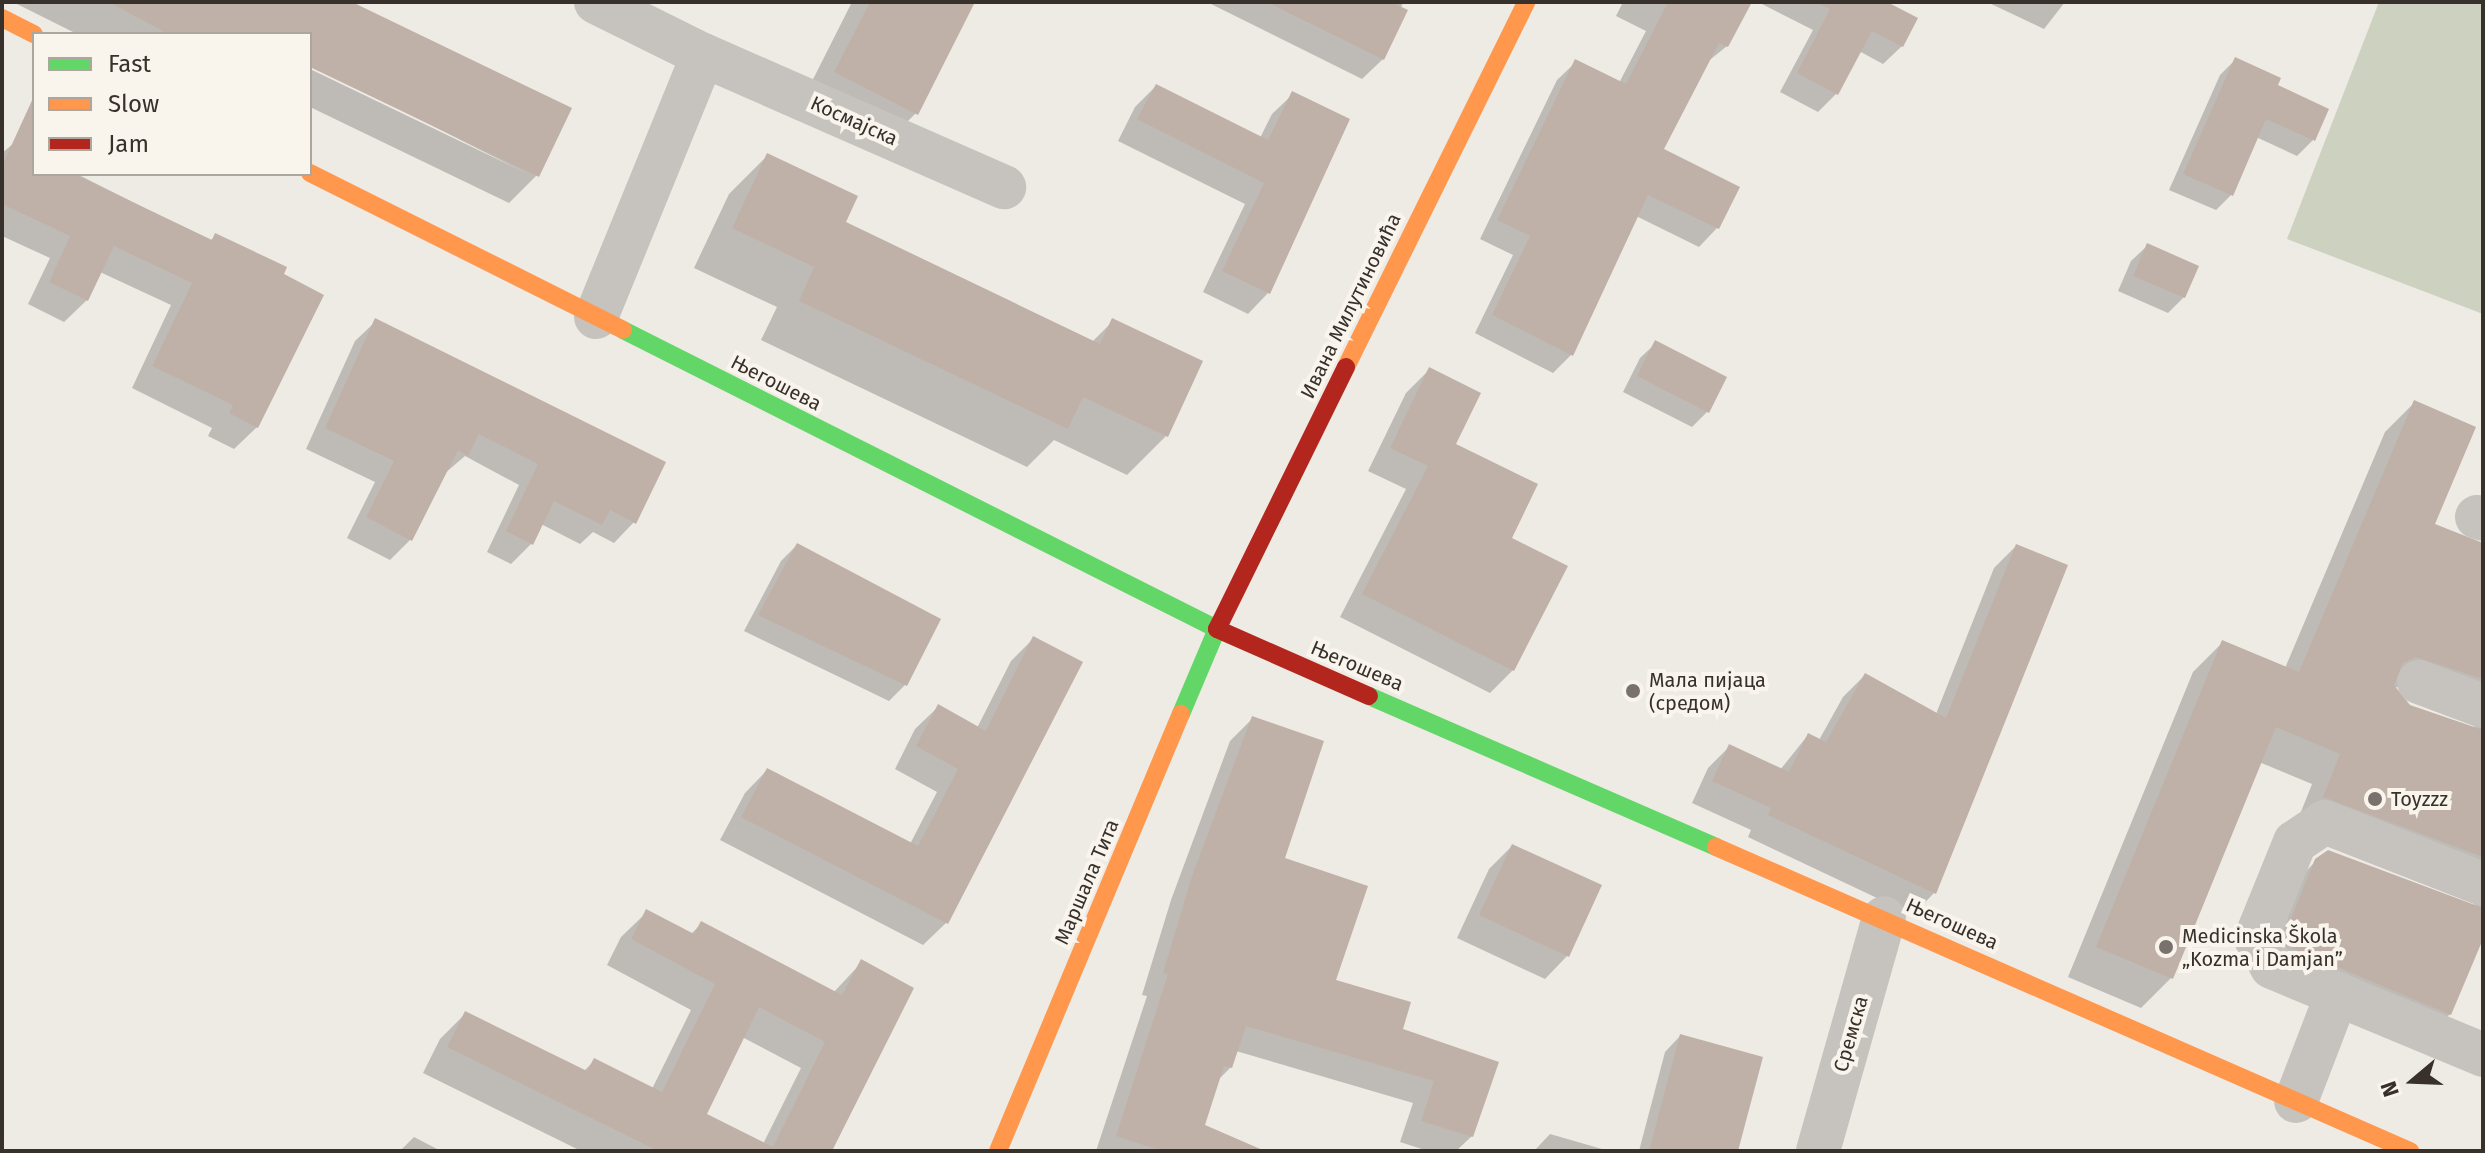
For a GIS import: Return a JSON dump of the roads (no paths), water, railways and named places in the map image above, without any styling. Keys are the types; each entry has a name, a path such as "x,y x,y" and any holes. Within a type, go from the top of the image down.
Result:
{"main road":[{"name":"Ивана Милутиновића","path":"1217,629 1526,2"},
{"path":"2,18 32,33"},
{"name":"Његошева","path":"312,174 1217,629 1884,918 2410,1151"},
{"name":"Маршала Тита","path":"998,1151 1217,629"}],"street":[{"name":"Космајска","path":"596,2 703,55 1004,187"},
{"path":"596,317 703,55"},
{"path":"2419,682 2483,706"},
{"path":"2483,884 2342,826 2325,822 2309,828 2295,842 2256,938 2272,967 2483,1055"},
{"name":"Сремска","path":"1818,1151 1884,918"},
{"path":"2296,1101 2337,994"}],"place":[{"name":"Мала пијаца (средом)","path":"1633,691"},
{"name":"Toyzzz","path":"2375,799"},
{"name":"Medicinska Škola „Kozma i Damjan”","path":"2166,947"}]}
